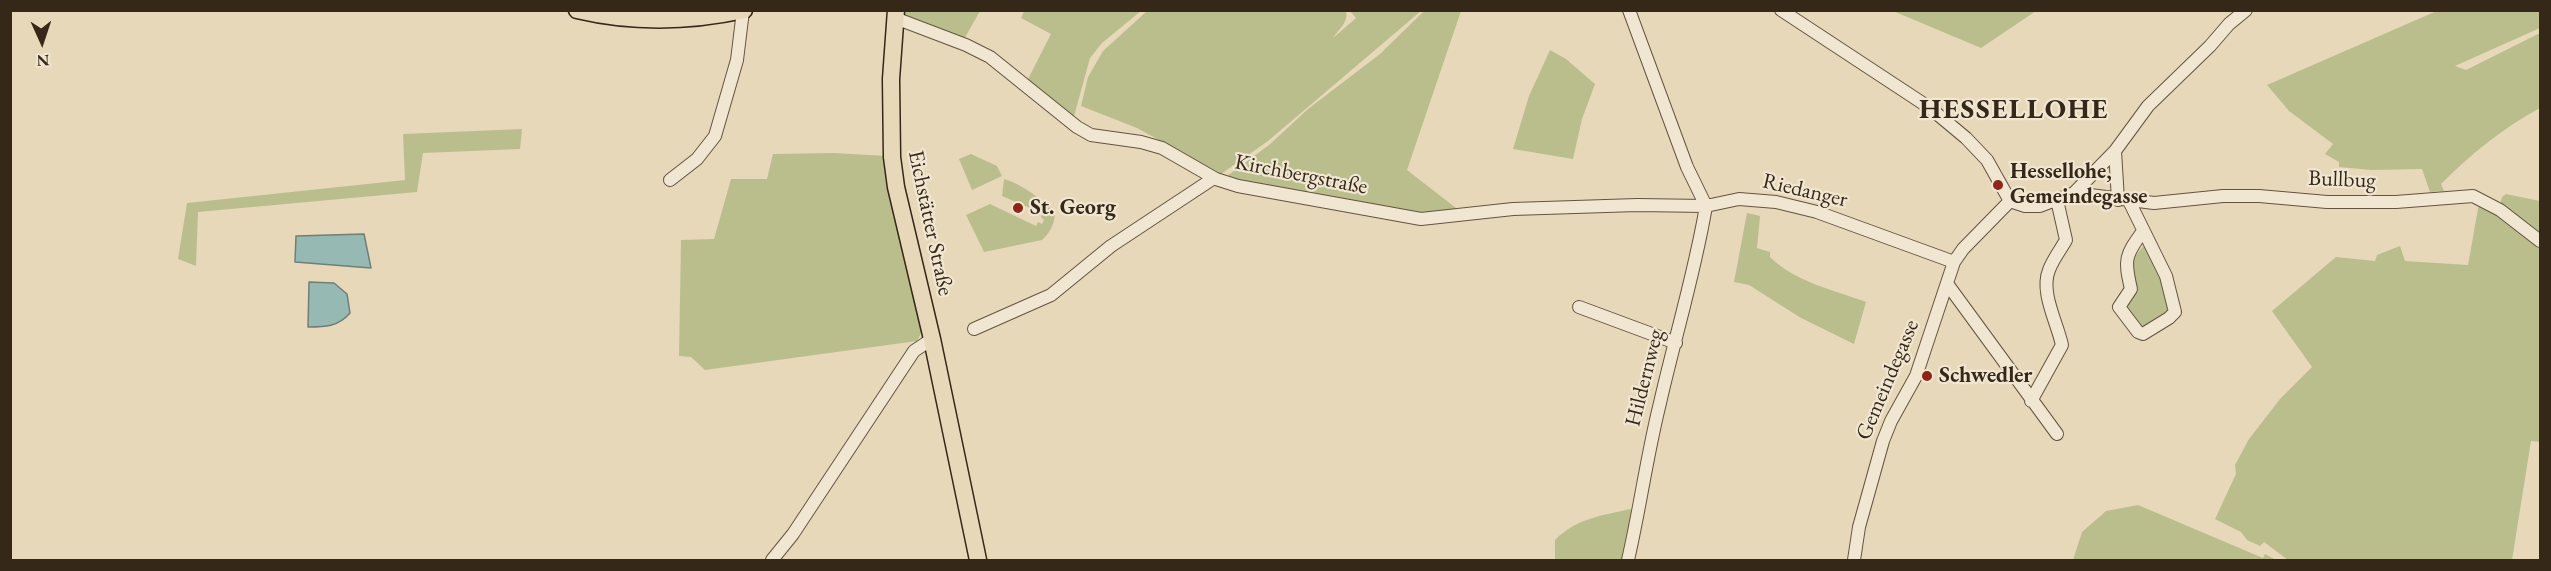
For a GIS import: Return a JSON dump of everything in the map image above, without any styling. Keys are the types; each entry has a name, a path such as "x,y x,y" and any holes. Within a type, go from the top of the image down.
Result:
{"main road":[{"path":"577,10 677,20 743,11"},
{"name":"Eichstätter Straße","path":"896,14 891,79 892,156 896,187 932,339 978,561"}],"street":[{"path":"1629,10 1688,167 1706,206"},
{"path":"1781,10 1930,108 1966,138 1987,160 2010,201 2025,206 2040,206 2074,193 2115,151 2148,106 2210,46 2229,24 2246,10"},
{"path":"670,180 697,159 715,136 737,60 743,11"},
{"name":"Kirchbergstraße","path":"896,14 990,57 1077,127 1092,135 1141,142 1162,148 1214,178 1239,186 1421,219 1513,209 1637,205 1706,206"},
{"path":"2115,151 2123,200 2143,231 2166,276 2175,312 2143,334 2138,332 2119,307 2131,289 2125,264 2131,248 2143,231"},
{"path":"974,328 1051,295 1111,246 1214,178"},
{"name":"Bullbug","path":"2074,193 2154,203 2223,196 2259,196 2327,202 2396,202 2473,196 2500,210 2541,241"},
{"name":"Riedanger","path":"1706,206 1739,199 1786,205 1817,212 1954,262"},
{"path":"2031,401 2062,345 2046,295 2048,271 2066,240 2057,200"},
{"name":"Gemeindegasse","path":"1854,561 1859,527 1883,441 1891,421 1916,376 1954,262 1963,249 2010,201"},
{"name":"Hildernweg","path":"1628,561 1641,505 1652,434 1676,343 1706,206"},
{"path":"1948,285 2057,434"},
{"path":"1579,307 1676,343"},
{"path":"772,561 793,534 914,351 932,339"}],"green space":[{"path":"2036,10 1981,48 1893,11"},
{"path":"2439,10 2540,11 2540,28 2455,66 2466,70 2540,33 2540,108 2500,133 2464,162 2441,184 2444,191 2430,192 2422,169 2371,170 2339,167 2339,162 2325,154 2333,144 2289,111 2267,85"},
{"path":"903,11 980,11 963,41 903,15"},
{"path":"1024,11 1141,11 1102,43 1090,58 1073,120 1027,81 1051,34 1021,18"},
{"path":"1147,11 1346,11 1345,22 1333,38 1356,18 1350,11 1421,11 1268,141 1221,174 1137,128 1081,106 1088,77 1103,51"},
{"path":"1424,11 1461,11 1407,170 1456,208 1454,213 1404,213 1223,179 1269,145 1308,109 1380,54"},
{"path":"1550,50 1566,59 1595,84 1582,119 1573,159 1513,149 1529,96"},
{"path":"522,129 520,149 423,153 417,192 198,212 196,266 178,259 187,203 405,180 403,134"},
{"path":"834,153 887,156 922,331 917,341 705,370 691,357 679,356 681,240 714,239 731,179 767,179 773,154"},
{"path":"971,154 997,166 1002,176 972,190 959,159"},
{"path":"1004,179 1025,188 1043,202 1055,212 1054,220 1050,231 1042,240 984,252 966,215 990,204 1036,226 1038,222 1042,224 1044,220 1041,217 1042,213 1002,196"},
{"path":"2506,194 2540,201 2540,235 2500,206 2502,197"},
{"path":"2479,203 2524,231 2540,247 2540,442 2531,441 2512,560 2288,560 2264,542 2260,546 2247,540 2241,532 2215,519 2236,474 2235,465 2249,439 2280,399 2312,367 2272,311 2336,257 2375,261 2377,255 2400,246 2405,261 2468,265"},
{"path":"1747,213 1760,216 1757,248 1770,252 1770,257 1780,266 1803,279 1866,302 1854,344 1801,318 1749,285 1734,282"},
{"path":"2145,244 2162,275 2172,309 2167,317 2138,329 2123,307 2128,265"},
{"path":"2138,505 2263,558 2265,554 2276,560 2073,560 2082,532 2106,511"},
{"path":"1630,509 1633,511 1625,560 1555,560 1555,540 1563,533 1581,522"}],"water":[{"path":"364,234 371,268 295,262 296,236"},
{"path":"309,282 334,283 347,294 350,313 336,324 308,327"}],"place":[{"name":"Hessellohe, Gemeindegasse","path":"1998,185"},
{"name":"St. Georg","path":"1018,208"},
{"name":"Schwedler","path":"1927,376"}],"district":[{"name":"HESSELLOHE","path":"2014,110"}]}
